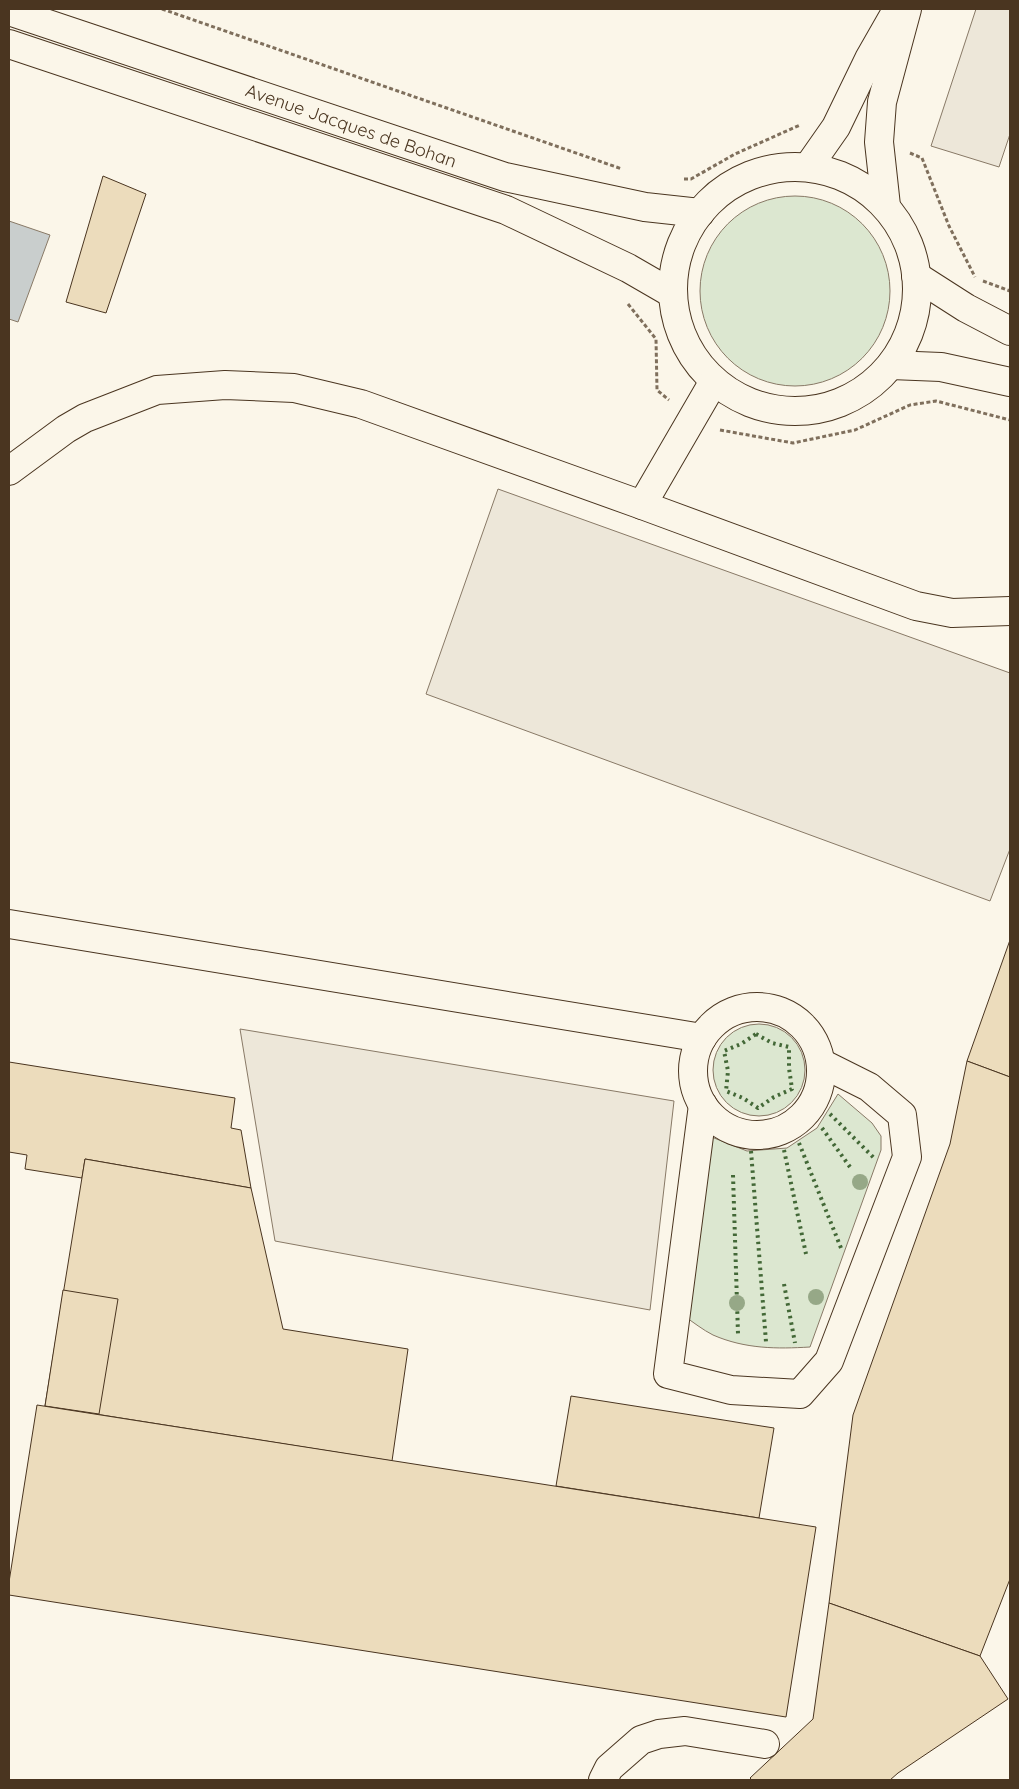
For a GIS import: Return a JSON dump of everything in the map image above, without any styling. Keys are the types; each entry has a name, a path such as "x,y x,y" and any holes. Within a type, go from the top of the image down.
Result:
{"street":[{"path":"808,167 836,127 869,59 897,9"},
{"path":"886,206 879,142 882,102 907,9"},
{"name":"Avenue Jacques de Bohan","path":"9,11 505,177 645,207 700,213"},
{"name":"Avenue Jacques de Bohan","path":"9,44 506,210 628,268 673,294"},
{"path":"808,167 850,180 886,206 900,225 910,247 918,295 914,320 905,344 890,365 867,388 838,403 806,410 773,408 742,398 714,381 693,356 679,326 673,294 675,265 684,237 700,213 721,191 748,176 777,168 808,167"},
{"path":"916,276 966,308 1010,331"},
{"path":"890,365 942,367 1010,382"},
{"path":"642,505 714,381"},
{"path":"9,471 66,429 157,390 225,385 294,388 361,404 916,606 952,613 1010,611"},
{"path":"9,924 702,1038"},
{"path":"756,1007 777,1010 796,1020 811,1035 818,1049 821,1063 820,1085 812,1105 798,1121 779,1132 758,1136 736,1132 717,1122 703,1105 695,1089 693,1072 695,1055 702,1038 716,1022 734,1011 756,1007"},
{"path":"703,1105 668,1374 732,1390 800,1394 829,1361 907,1157 902,1115 870,1087 821,1063"},
{"path":"603,1780 610,1768 641,1740 659,1734 685,1731 765,1744"}],"path":[{"path":"162,9 629,172"},
{"path":"683,180 691,179 735,154 811,120 836,127"},
{"path":"879,142 922,158 948,226 976,278 1010,290"},
{"path":"625,301 656,339 657,390 699,426 793,443 855,430 910,405 936,401 1010,420"}],"green space":[{"path":"804,196 814,197 840,207 855,217 869,231 879,246 886,263 889,272 889,310 879,336 869,351 855,365 840,375 814,385 786,386 776,385 750,375 735,365 721,351 711,336 701,310 700,282 701,272 711,246 721,231 735,217 750,207 776,197"},
{"path":"759,1024 777,1028 791,1038 801,1052 805,1070 801,1088 791,1102 777,1112 759,1116 741,1112 727,1102 717,1088 713,1070 717,1052 727,1038 741,1028"},
{"path":"838,1094 872,1123 881,1136 881,1150 810,1347 761,1347 725,1340 713,1335 684,1316 709,1136 747,1151 787,1148 817,1128"}],"shaded area":[{"path":"976,9 1010,9 1010,134 999,167 931,146"},
{"path":"9,221 50,235 18,322 9,319"},
{"path":"498,489 1010,673 1010,849 990,901 426,694"},
{"path":"240,1029 674,1101 650,1310 275,1241"}],"building":[{"path":"103,176 146,194 106,313 66,302"},
{"path":"1010,940 1010,1077 967,1061"},
{"path":"967,1061 1010,1077 1010,1579 980,1656 829,1603 853,1415 950,1144"},
{"path":"9,1062 235,1098 231,1128 241,1130 251,1188 85,1159 82,1178 25,1169 27,1155 9,1152"},
{"path":"85,1159 251,1188 283,1329 408,1349 392,1461 45,1406"},
{"path":"63,1290 118,1299 99,1414 45,1406"},
{"path":"571,1396 774,1428 759,1518 556,1486"},
{"path":"37,1405 816,1527 786,1717 9,1595 9,1582"},
{"path":"829,1603 980,1656 1008,1699 890,1780 752,1780 750,1778 813,1719"}],"hedge":[{"path":"756,1034 772,1043 789,1047 792,1089 774,1097 758,1108 743,1098 726,1091 728,1071 724,1051 741,1044 756,1034"},
{"path":"830,1114 875,1159"},
{"path":"822,1128 850,1167"},
{"path":"799,1143 841,1248"},
{"path":"784,1150 806,1254"},
{"path":"751,1151 766,1342"},
{"path":"733,1175 738,1334"},
{"path":"784,1284 795,1343"}]}
